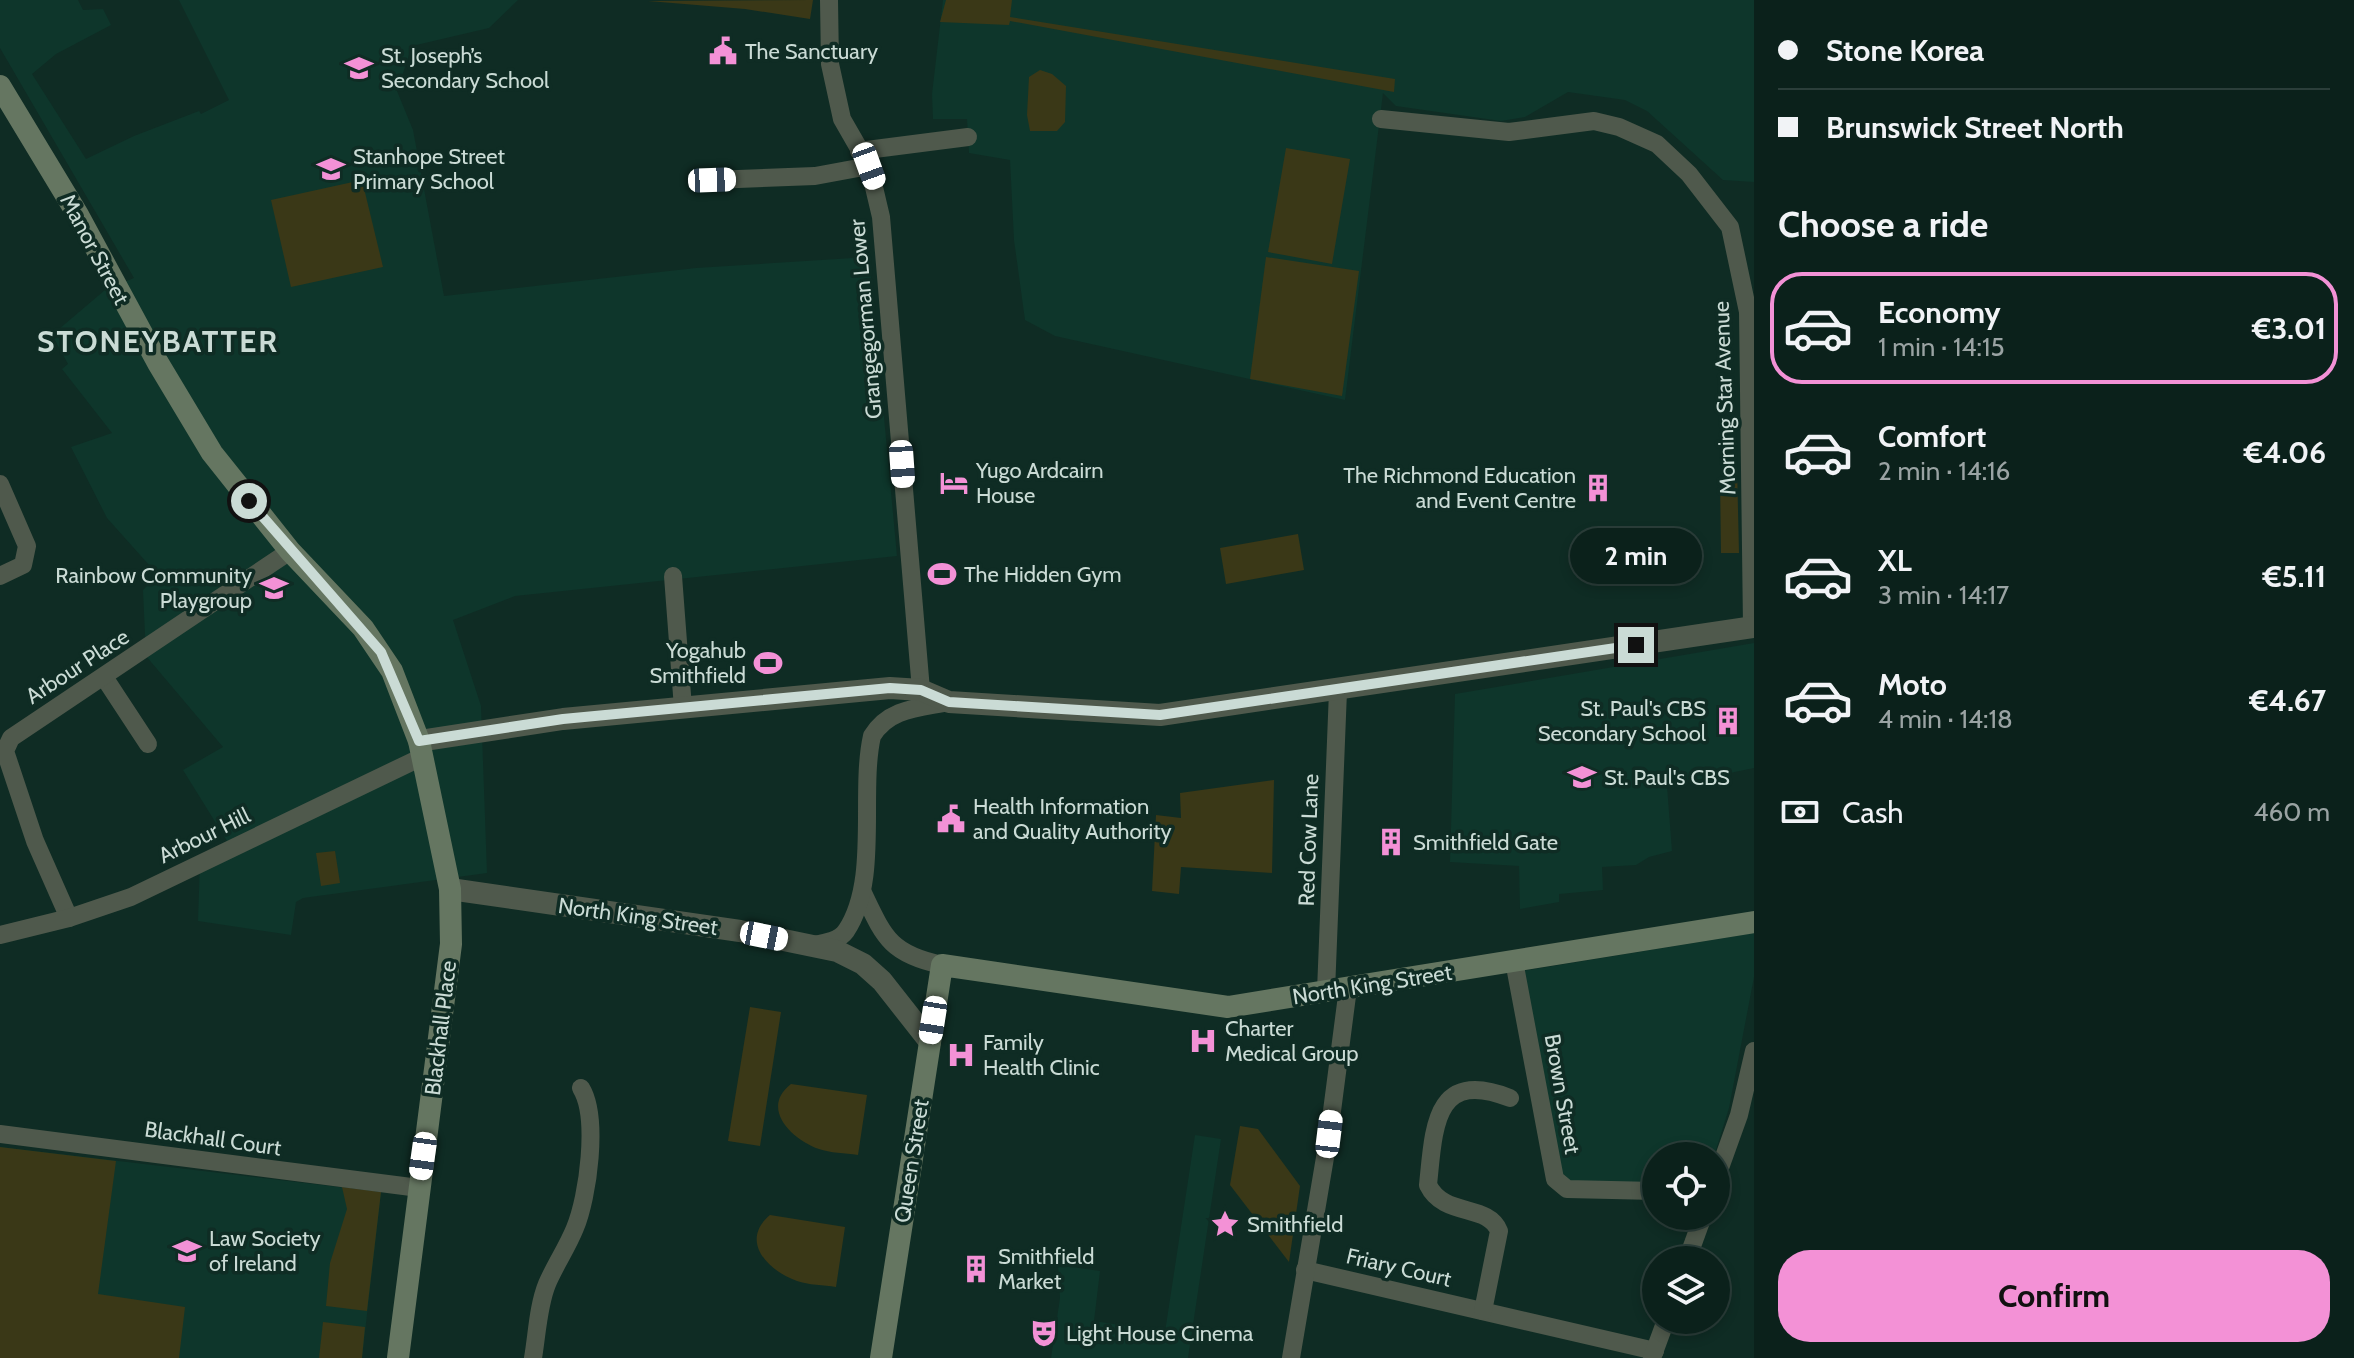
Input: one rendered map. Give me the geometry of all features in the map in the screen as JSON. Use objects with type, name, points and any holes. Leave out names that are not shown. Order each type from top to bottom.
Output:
[{"type":"main road","name":"Manor Street","points":[[0,86],[78,215],[151,351],[212,453],[290,551]]},
{"type":"main road","points":[[290,551],[381,652],[420,749],[450,889]]},
{"type":"main road","name":"Blackhall Place","points":[[398,1358],[451,944],[450,889]]},
{"type":"main road","name":"North King Street","points":[[942,965],[1204,1005],[1242,1006],[1754,922]]},
{"type":"main road","name":"Queen Street","points":[[881,1358],[942,965]]},
{"type":"street","name":"Grangegorman Lower","points":[[829,0],[827,30],[830,64],[842,119],[864,159],[881,217],[921,690]]},
{"type":"street","name":"Morning Star Avenue","points":[[1381,119],[1509,132],[1594,121],[1619,127],[1657,144],[1689,174],[1730,227],[1748,312],[1753,627]]},
{"type":"street","points":[[712,180],[815,176],[864,159],[968,137]]},
{"type":"street","points":[[0,484],[19,523],[27,555],[23,565],[0,576]]},
{"type":"street","name":"Arbour Place","points":[[69,918],[35,841],[6,746],[11,738],[290,551]]},
{"type":"street","points":[[673,576],[683,708]]},
{"type":"street","points":[[813,945],[832,941],[845,932],[863,893],[872,736],[879,723],[895,712],[949,702],[1160,715],[1753,627]]},
{"type":"street","points":[[104,677],[148,744]]},
{"type":"street","points":[[420,749],[535,723],[845,691],[921,690],[949,702]]},
{"type":"street","name":"Red Cow Lane","points":[[1305,1270],[1329,1134],[1337,990],[1338,691]]},
{"type":"street","name":"Arbour Hill","points":[[0,935],[69,918],[131,897],[178,876],[420,749]]},
{"type":"street","name":"North King Street","points":[[450,889],[813,945],[863,964],[882,981],[930,1042]]},
{"type":"street","points":[[863,893],[886,940],[913,956],[942,965]]},
{"type":"street","name":"Brown Street","points":[[1514,961],[1555,1179],[1567,1189],[1642,1191]]},
{"type":"street","points":[[1730,1151],[1747,1116],[1754,1051]]},
{"type":"street","points":[[533,1358],[546,1287],[576,1226],[582,1197],[592,1118],[581,1088]]},
{"type":"street","points":[[1483,1311],[1499,1231],[1496,1222],[1442,1203],[1428,1185],[1430,1165],[1440,1108],[1452,1096],[1475,1088],[1510,1098]]},
{"type":"street","name":"Blackhall Court","points":[[0,1134],[419,1188]]},
{"type":"street","points":[[1291,1358],[1305,1270]]},
{"type":"street","name":"Friary Court","points":[[1305,1270],[1483,1311],[1653,1355]]},
{"type":"street","points":[[1653,1355],[1661,1334]]},
{"type":"shaded area","points":[[0,0],[78,0],[83,10],[103,9],[111,25],[56,54],[32,74],[86,159],[134,136],[199,111],[201,114],[229,100],[179,0],[518,0],[489,28],[412,46],[397,91],[413,130],[444,296],[696,268],[869,257],[897,556],[515,596],[453,620],[481,706],[487,873],[303,898],[296,902],[291,935],[198,921],[200,861],[227,841],[183,770],[223,747],[146,656],[143,590],[158,575],[107,518],[71,447],[112,433],[62,369],[68,364],[52,335],[105,290],[134,278],[0,48]]},
{"type":"shaded area","points":[[813,0],[810,19],[745,9],[648,1]]},
{"type":"shaded area","points":[[943,0],[1754,0],[1754,182],[1723,180],[1647,111],[1625,100],[1568,92],[1525,117],[1501,121],[1396,106],[1383,93],[1345,400],[1055,336],[1025,320],[1014,240],[1010,160],[969,153],[967,119],[933,119],[932,94]]},
{"type":"shaded area","points":[[946,0],[1012,0],[1010,17],[1395,79],[1394,92],[1010,21],[1009,25],[940,22]]},
{"type":"shaded area","points":[[1040,70],[1052,74],[1066,86],[1065,122],[1057,131],[1030,131],[1027,115],[1029,77]]},
{"type":"shaded area","points":[[1286,148],[1350,159],[1332,264],[1268,252]]},
{"type":"shaded area","points":[[362,180],[383,267],[291,287],[271,200]]},
{"type":"shaded area","points":[[1266,257],[1359,271],[1342,396],[1250,379]]},
{"type":"shaded area","points":[[1737,467],[1739,553],[1721,553],[1720,478],[1726,478],[1726,468]]},
{"type":"shaded area","points":[[1298,534],[1304,570],[1226,584],[1220,548]]},
{"type":"shaded area","name":"St. Paul's CBS","points":[[1754,643],[1754,768],[1667,786],[1672,851],[1649,857],[1636,865],[1602,867],[1603,890],[1559,894],[1559,902],[1520,909],[1519,866],[1450,862],[1455,694]]},
{"type":"shaded area","points":[[1274,780],[1272,873],[1181,867],[1179,894],[1152,891],[1156,815],[1181,818],[1180,793]]},
{"type":"shaded area","points":[[335,851],[340,883],[321,886],[316,853]]},
{"type":"shaded area","points":[[1754,933],[1754,977],[1729,1108],[1718,1142],[1642,1142],[1642,1187],[1568,1184],[1557,1171],[1522,971]]},
{"type":"shaded area","points":[[750,1007],[781,1012],[760,1146],[728,1141]]},
{"type":"shaded area","points":[[791,1084],[867,1095],[858,1155],[819,1149],[790,1130],[783,1122],[778,1103]]},
{"type":"shaded area","points":[[1240,1126],[1258,1129],[1300,1186],[1289,1262],[1230,1185]]},
{"type":"shaded area","points":[[1195,1135],[1221,1139],[1188,1358],[1051,1358],[1060,1298],[1058,1265],[1100,1271],[1094,1321],[1165,1332]]},
{"type":"shaded area","name":"Law Society of Ireland","points":[[0,1147],[381,1192],[362,1358],[0,1358]]},
{"type":"shaded area","points":[[0,1147],[116,1161],[98,1294],[185,1307],[179,1358],[0,1358]]},
{"type":"shaded area","points":[[342,1187],[381,1192],[367,1311],[326,1306],[330,1263],[347,1209]]},
{"type":"shaded area","points":[[770,1215],[845,1227],[836,1287],[797,1281],[768,1263],[757,1245],[757,1235]]},
{"type":"shaded area","points":[[323,1322],[365,1327],[362,1358],[319,1358]]},
{"type":"place","name":"The Sanctuary","points":[[723,51]]},
{"type":"place","name":"St. Joseph’s Secondary School","points":[[359,68]]},
{"type":"place","name":"Stanhope Street Primary School","points":[[331,169]]},
{"type":"place","name":"Yugo Ardcairn House","points":[[954,483]]},
{"type":"place","name":"The Richmond Education and Event Centre","points":[[1598,488]]},
{"type":"place","name":"The Hidden Gym","points":[[942,574]]},
{"type":"place","name":"Rainbow Community Playgroup","points":[[274,588]]},
{"type":"place","name":"Yogahub Smithfield","points":[[768,663]]},
{"type":"place","name":"St. Paul's CBS Secondary School","points":[[1728,721]]},
{"type":"place","name":"St. Paul's CBS","points":[[1582,777]]},
{"type":"place","name":"Health Information and Quality Authority","points":[[951,819]]},
{"type":"place","name":"Smithfield Gate","points":[[1391,842]]},
{"type":"place","name":"Charter Medical Group","points":[[1203,1041]]},
{"type":"place","name":"Family Health Clinic","points":[[961,1055]]},
{"type":"place","name":"Smithfield","points":[[1225,1224]]},
{"type":"place","name":"Law Society of Ireland","points":[[187,1251]]},
{"type":"place","name":"Smithfield Market","points":[[976,1269]]},
{"type":"place","name":"Light House Cinema","points":[[1044,1333]]},
{"type":"district","name":"STONEYBATTER","points":[[158,342]]},
{"type":"route","points":[[249,501],[381,652],[392,671],[419,741],[563,719],[890,688],[921,690],[949,702],[1160,715],[1636,645]]}]
